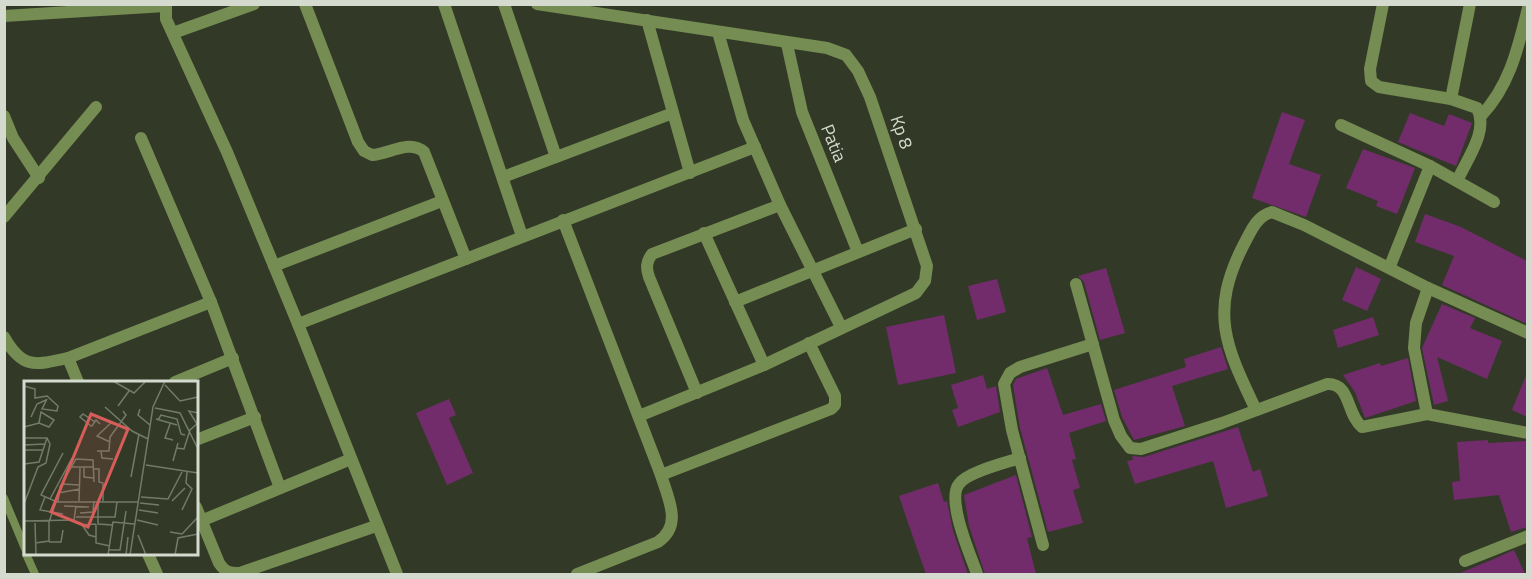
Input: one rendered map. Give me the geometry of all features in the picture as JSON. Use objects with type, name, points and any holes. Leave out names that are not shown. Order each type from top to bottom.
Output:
[{"type":"street","points":[[173,33],[254,4]]},
{"type":"street","points":[[305,4],[358,142],[364,151],[372,155],[409,146],[417,146],[424,152],[466,259]]},
{"type":"street","points":[[444,4],[522,236]]},
{"type":"street","points":[[504,4],[556,157]]},
{"type":"street","name":"Kp 8","points":[[537,4],[787,44],[827,48],[846,55],[858,71],[870,97],[927,266],[925,281],[916,293],[764,365],[639,416]]},
{"type":"street","points":[[1383,4],[1370,69],[1371,81],[1379,87],[1451,99],[1477,108],[1481,116],[1482,127],[1457,181]]},
{"type":"street","points":[[1451,99],[1470,4]]},
{"type":"street","points":[[4,16],[42,9],[165,5],[166,18],[227,152],[397,574]]},
{"type":"street","points":[[1481,116],[1507,80],[1516,56],[1527,8]]},
{"type":"street","points":[[647,20],[690,173]]},
{"type":"street","points":[[718,32],[743,120],[780,205],[841,327]]},
{"type":"street","name":"Patia","points":[[787,44],[802,112],[858,252]]},
{"type":"street","points":[[4,218],[96,107]]},
{"type":"street","points":[[503,177],[673,113]]},
{"type":"street","points":[[4,116],[13,138],[39,178]]},
{"type":"street","points":[[1341,125],[1430,166],[1494,202]]},
{"type":"street","points":[[141,138],[212,302],[280,488]]},
{"type":"street","points":[[298,324],[755,147]]},
{"type":"street","points":[[1390,266],[1430,166]]},
{"type":"street","points":[[274,266],[442,201]]},
{"type":"street","points":[[697,393],[646,268],[652,254],[780,205]]},
{"type":"street","points":[[1256,410],[1238,372],[1223,317],[1223,301],[1233,265],[1256,221],[1272,212],[1527,333]]},
{"type":"street","points":[[563,220],[661,475],[673,516],[673,526],[668,535],[577,574]]},
{"type":"street","points":[[735,302],[916,229]]},
{"type":"street","points":[[704,233],[764,365]]},
{"type":"street","points":[[1076,284],[1114,420],[1121,436],[1130,448],[1141,449],[1327,384],[1336,383],[1341,387],[1355,422],[1362,427],[1427,414],[1527,433]]},
{"type":"street","points":[[1427,414],[1414,348],[1416,323],[1428,288]]},
{"type":"street","points":[[4,337],[17,357],[31,364],[68,358],[212,302]]},
{"type":"street","points":[[661,475],[831,410],[835,405],[835,396],[809,343]]},
{"type":"street","points":[[1043,545],[1020,458],[1004,384],[1010,373],[1020,367],[1093,344]]},
{"type":"street","points":[[68,358],[78,381]]},
{"type":"street","points":[[177,381],[233,358]]},
{"type":"street","points":[[198,439],[255,417]]},
{"type":"street","points":[[977,574],[956,508],[955,494],[958,484],[967,477],[1020,458]]},
{"type":"street","points":[[351,459],[199,521],[219,563],[224,570],[230,573],[240,573],[376,526]]},
{"type":"street","points":[[1465,561],[1527,536]]},
{"type":"street","points":[[148,555],[157,574]]},
{"type":"lane","points":[[4,498],[24,547]]},
{"type":"lane","points":[[27,555],[35,574]]},
{"type":"building","points":[[1282,112],[1305,120],[1289,164],[1321,175],[1306,217],[1252,198]]},
{"type":"building","points":[[1410,113],[1444,126],[1449,114],[1472,123],[1456,166],[1398,142]]},
{"type":"building","points":[[1363,149],[1415,168],[1397,214],[1376,206],[1378,201],[1346,188]]},
{"type":"building","points":[[1425,214],[1461,227],[1527,261],[1527,324],[1442,285],[1454,256],[1415,242]]},
{"type":"building","points":[[1356,267],[1381,279],[1367,311],[1342,300]]},
{"type":"building","points":[[1106,268],[1125,333],[1100,340],[1084,282],[1078,276]]},
{"type":"building","points":[[997,279],[1006,312],[977,320],[968,286]]},
{"type":"building","points":[[1442,304],[1475,318],[1470,328],[1502,341],[1487,379],[1437,357],[1448,401],[1434,405],[1422,348]]},
{"type":"building","points":[[944,315],[956,373],[898,385],[886,327]]},
{"type":"building","points":[[1373,317],[1379,335],[1338,348],[1333,330]]},
{"type":"building","points":[[1221,347],[1228,369],[1172,386],[1185,426],[1134,440],[1122,417],[1114,390],[1186,367],[1184,359]]},
{"type":"building","points":[[1408,358],[1416,401],[1365,418],[1355,392],[1343,375],[1380,363],[1381,366]]},
{"type":"building","points":[[1047,368],[1063,415],[1101,404],[1106,421],[1069,433],[1076,459],[1072,460],[1080,488],[1073,490],[1083,523],[1048,532],[1020,428],[1013,385],[1016,379]]},
{"type":"building","points":[[1527,373],[1527,417],[1512,410]]},
{"type":"building","points":[[983,375],[987,389],[996,386],[1000,412],[958,427],[952,410],[958,408],[951,385]]},
{"type":"building","points":[[449,399],[456,415],[449,418],[473,473],[447,485],[416,413]]},
{"type":"building","points":[[1238,427],[1253,472],[1260,469],[1268,496],[1226,508],[1213,461],[1135,484],[1127,461],[1133,460],[1132,456],[1144,457]]},
{"type":"building","points":[[1488,440],[1488,443],[1527,441],[1527,527],[1511,532],[1499,495],[1454,500],[1452,482],[1460,481],[1457,442]]},
{"type":"building","points":[[1016,475],[1032,537],[1027,538],[1036,574],[985,574],[969,526],[964,495]]},
{"type":"building","points":[[938,483],[944,502],[947,501],[953,531],[968,574],[926,574],[899,496]]},
{"type":"building","points":[[1514,550],[1525,574],[1458,574],[1496,558]]}]
